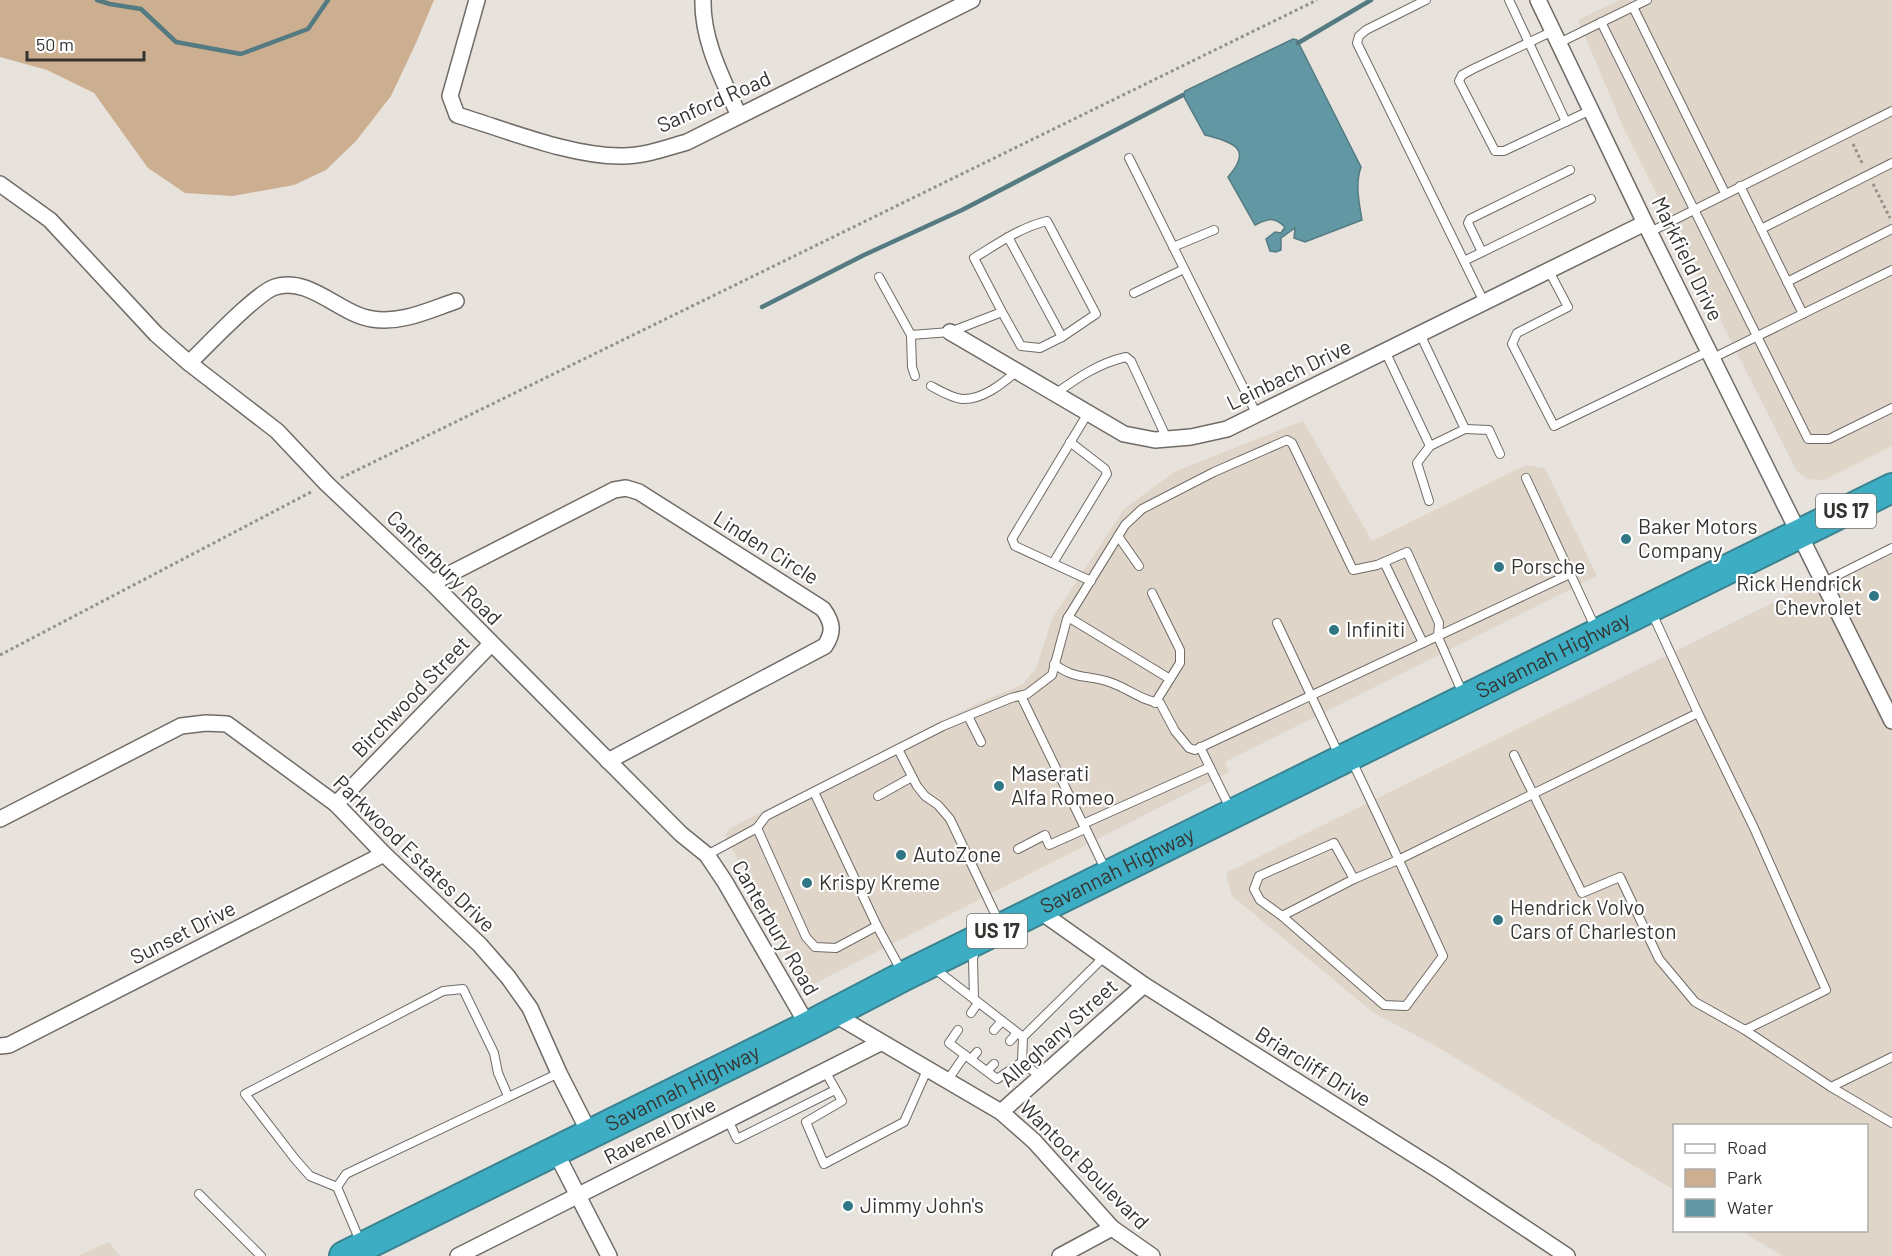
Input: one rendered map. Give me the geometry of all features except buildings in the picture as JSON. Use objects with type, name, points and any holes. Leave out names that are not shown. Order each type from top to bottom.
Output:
[{"type":"highway","name":"Savannah Highway","points":[[353,1252],[904,976],[1892,488]]},
{"type":"street","name":"Sanford Road","points":[[477,0],[450,96],[457,115],[582,153],[624,157],[653,152],[687,142],[972,0]]},
{"type":"street","points":[[703,0],[709,44],[739,116]]},
{"type":"street","name":"Markfield Drive","points":[[1538,0],[1647,228],[1892,721]]},
{"type":"street","name":"Canterbury Road","points":[[0,184],[50,220],[156,333],[189,363],[277,431],[327,484],[432,583],[681,834],[707,855],[820,1020]]},
{"type":"street","name":"Leinbach Drive","points":[[950,332],[1124,434],[1155,440],[1191,437],[1227,429],[1549,271],[1647,228]]},
{"type":"street","points":[[189,363],[259,296],[275,286],[313,290],[349,312],[371,319],[394,321],[456,301]]},
{"type":"street","name":"Linden Circle","points":[[432,583],[614,490],[626,488],[639,492],[823,609],[830,618],[831,636],[825,646],[608,761]]},
{"type":"street","name":"Birchwood Street","points":[[336,804],[491,645]]},
{"type":"street","name":"Parkwood Estates Drive","points":[[0,819],[181,726],[206,723],[227,724],[336,804],[384,854],[480,945],[508,976],[530,1008],[590,1134]]},
{"type":"street","name":"Sunset Drive","points":[[0,1046],[9,1046],[384,854]]},
{"type":"street","name":"Briarcliff Drive","points":[[1038,910],[1144,985],[1441,1172],[1567,1256]]},
{"type":"street","name":"Alleghany Street","points":[[1001,1112],[1144,985]]},
{"type":"street","name":"Wantoot Boulevard","points":[[820,1020],[880,1043],[1001,1112],[1034,1142],[1113,1228],[1152,1256]]},
{"type":"street","name":"Ravenel Drive","points":[[458,1256],[880,1043]]},
{"type":"street","points":[[555,1151],[609,1256]]},
{"type":"street","points":[[1060,1256],[1113,1228]]},
{"type":"lane","points":[[1426,0],[1366,30],[1359,36],[1357,43],[1484,303]]},
{"type":"lane","points":[[1509,0],[1566,122]]},
{"type":"lane","points":[[1591,110],[1504,151],[1495,151],[1459,81],[1462,75],[1529,43],[1556,37],[1601,22],[1647,0]]},
{"type":"lane","points":[[1633,7],[1725,193]]},
{"type":"lane","points":[[1601,22],[1808,439],[1829,439],[1892,408]]},
{"type":"lane","points":[[1647,228],[1694,209],[1892,111]]},
{"type":"lane","points":[[1129,158],[1257,415]]},
{"type":"lane","points":[[1761,229],[1892,163]]},
{"type":"lane","points":[[1482,252],[1468,223],[1470,219],[1570,171]]},
{"type":"lane","points":[[1740,186],[1803,314]]},
{"type":"lane","points":[[1464,261],[1591,199]]},
{"type":"lane","points":[[1047,221],[1096,314],[1062,337],[1040,348],[1021,346],[1002,312],[974,258],[1008,237],[1047,221]]},
{"type":"lane","points":[[1787,282],[1892,229]]},
{"type":"lane","points":[[1173,247],[1214,230]]},
{"type":"lane","points":[[1008,237],[1062,337]]},
{"type":"lane","points":[[1134,293],[1184,269]]},
{"type":"lane","points":[[1549,271],[1568,308],[1517,333],[1512,344],[1554,426],[1711,355],[1757,337],[1892,270]]},
{"type":"lane","points":[[879,277],[911,335],[912,367],[915,376]]},
{"type":"lane","points":[[911,335],[950,332],[1002,312]]},
{"type":"lane","points":[[1420,334],[1465,429]]},
{"type":"lane","points":[[1385,351],[1430,446]]},
{"type":"lane","points":[[1055,394],[1083,374],[1126,357],[1131,361],[1167,439]]},
{"type":"lane","points":[[931,386],[963,399],[984,394],[1003,383],[1017,371]]},
{"type":"lane","points":[[1088,413],[1012,539],[1015,546],[1091,580]]},
{"type":"lane","points":[[1429,501],[1417,463],[1430,446],[1465,429],[1490,430],[1500,454]]},
{"type":"lane","points":[[707,855],[757,828],[766,816],[898,749],[968,716],[1011,698],[1027,694],[1052,675],[1068,617],[1125,525],[1142,509],[1214,472],[1287,440],[1292,443],[1353,570],[1384,562],[1407,552],[1439,623],[1438,636],[1466,699]]},
{"type":"lane","points":[[1053,563],[1107,474],[1106,470],[1070,442]]},
{"type":"lane","points":[[1526,478],[1598,634]]},
{"type":"lane","points":[[1118,536],[1139,566]]},
{"type":"lane","points":[[1824,582],[1892,548]]},
{"type":"lane","points":[[1384,562],[1424,644]]},
{"type":"lane","points":[[1054,664],[1073,675],[1082,678],[1095,677],[1114,683],[1150,702],[1160,703],[1176,731],[1189,748],[1195,750],[1570,574]]},
{"type":"lane","points":[[1152,593],[1180,650],[1180,663],[1155,703]]},
{"type":"lane","points":[[1650,609],[1754,828],[1826,990],[1745,1030]]},
{"type":"lane","points":[[1068,617],[1170,679]]},
{"type":"lane","points":[[1277,623],[1398,860],[1443,956],[1406,1006],[1384,1005],[1282,916],[1260,900],[1254,889],[1259,876],[1334,843],[1354,879]]},
{"type":"lane","points":[[1020,696],[1108,875]]},
{"type":"lane","points":[[1282,916],[1698,713]]},
{"type":"lane","points":[[968,716],[981,742]]},
{"type":"lane","points":[[1200,747],[1233,814]]},
{"type":"lane","points":[[898,749],[912,777],[925,796],[938,805],[950,819],[1002,929]]},
{"type":"lane","points":[[1514,755],[1582,893],[1620,877],[1659,958],[1695,1002],[1745,1030],[1831,1087],[1892,1123]]},
{"type":"lane","points":[[1018,849],[1045,836],[1049,845],[1084,826],[1210,767]]},
{"type":"lane","points":[[878,796],[912,777]]},
{"type":"lane","points":[[814,792],[877,927],[904,976]]},
{"type":"lane","points":[[757,828],[806,937],[815,947],[836,948],[877,927]]},
{"type":"lane","points":[[971,1013],[976,1001],[973,959],[977,941]]},
{"type":"lane","points":[[1010,1041],[1020,1035],[1104,957]]},
{"type":"lane","points":[[929,964],[1020,1035],[1022,1062],[1041,1077]]},
{"type":"lane","points":[[337,1187],[310,1176],[245,1094],[443,991],[463,989],[494,1053],[498,1073],[508,1096]]},
{"type":"lane","points":[[994,1030],[1002,1021]]},
{"type":"lane","points":[[958,1030],[949,1043],[997,1079],[1022,1062]]},
{"type":"lane","points":[[947,1081],[968,1057],[977,1052]]},
{"type":"lane","points":[[1831,1087],[1892,1057]]},
{"type":"lane","points":[[987,1071],[994,1064]]},
{"type":"lane","points":[[825,1071],[842,1101],[806,1122],[824,1164],[904,1122],[927,1070]]},
{"type":"lane","points":[[353,1252],[337,1187],[346,1174],[559,1073]]},
{"type":"lane","points":[[728,1120],[737,1139],[836,1090]]},
{"type":"lane","points":[[199,1194],[261,1256]]},
{"type":"path","points":[[0,655],[327,484],[1317,0]]},
{"type":"shaded area","points":[[1619,0],[1892,0],[1892,446],[1824,480],[1806,479],[1796,470],[1625,131],[1578,20]]},
{"type":"shaded area","points":[[1303,421],[1372,541],[1526,465],[1545,468],[1597,576],[1225,762],[1229,772],[812,985],[803,986],[725,835],[730,828],[976,704],[1023,684],[1036,668],[1052,619],[1124,509],[1174,472]]},
{"type":"shaded area","points":[[1892,544],[1892,1256],[1783,1256],[1743,1232],[1868,1232],[1868,1124],[1673,1124],[1673,1189],[1434,1045],[1374,1013],[1232,896],[1226,873]]},
{"type":"shaded area","points":[[109,1242],[120,1256],[77,1256]]},
{"type":"green space","points":[[0,0],[434,0],[391,96],[356,141],[326,170],[294,185],[233,196],[185,193],[148,168],[94,93],[47,70],[0,57]]},
{"type":"water","points":[[1293,39],[1297,40],[1361,167],[1358,186],[1362,220],[1305,242],[1294,238],[1295,228],[1281,238],[1281,250],[1276,252],[1270,251],[1266,239],[1275,232],[1281,233],[1285,227],[1277,221],[1270,220],[1255,225],[1228,177],[1236,167],[1239,153],[1236,148],[1224,140],[1205,135],[1183,95],[1185,91]]},
{"type":"waterway","points":[[97,0],[141,9],[176,42],[241,54],[308,29],[328,0]]},
{"type":"waterway","points":[[1298,43],[1371,0]]},
{"type":"waterway","points":[[762,307],[864,255],[962,210],[1183,95]]},
{"type":"place","name":"Baker Motors Company","points":[[1626,539]]},
{"type":"place","name":"Porsche","points":[[1499,567]]},
{"type":"place","name":"Rick Hendrick Chevrolet","points":[[1874,596]]},
{"type":"place","name":"Infiniti","points":[[1334,630]]},
{"type":"place","name":"Maserati Alfa Romeo","points":[[999,786]]},
{"type":"place","name":"AutoZone","points":[[901,855]]},
{"type":"place","name":"Krispy Kreme","points":[[807,883]]},
{"type":"place","name":"Hendrick Volvo Cars of Charleston","points":[[1498,920]]},
{"type":"place","name":"Jimmy John's","points":[[848,1206]]}]
